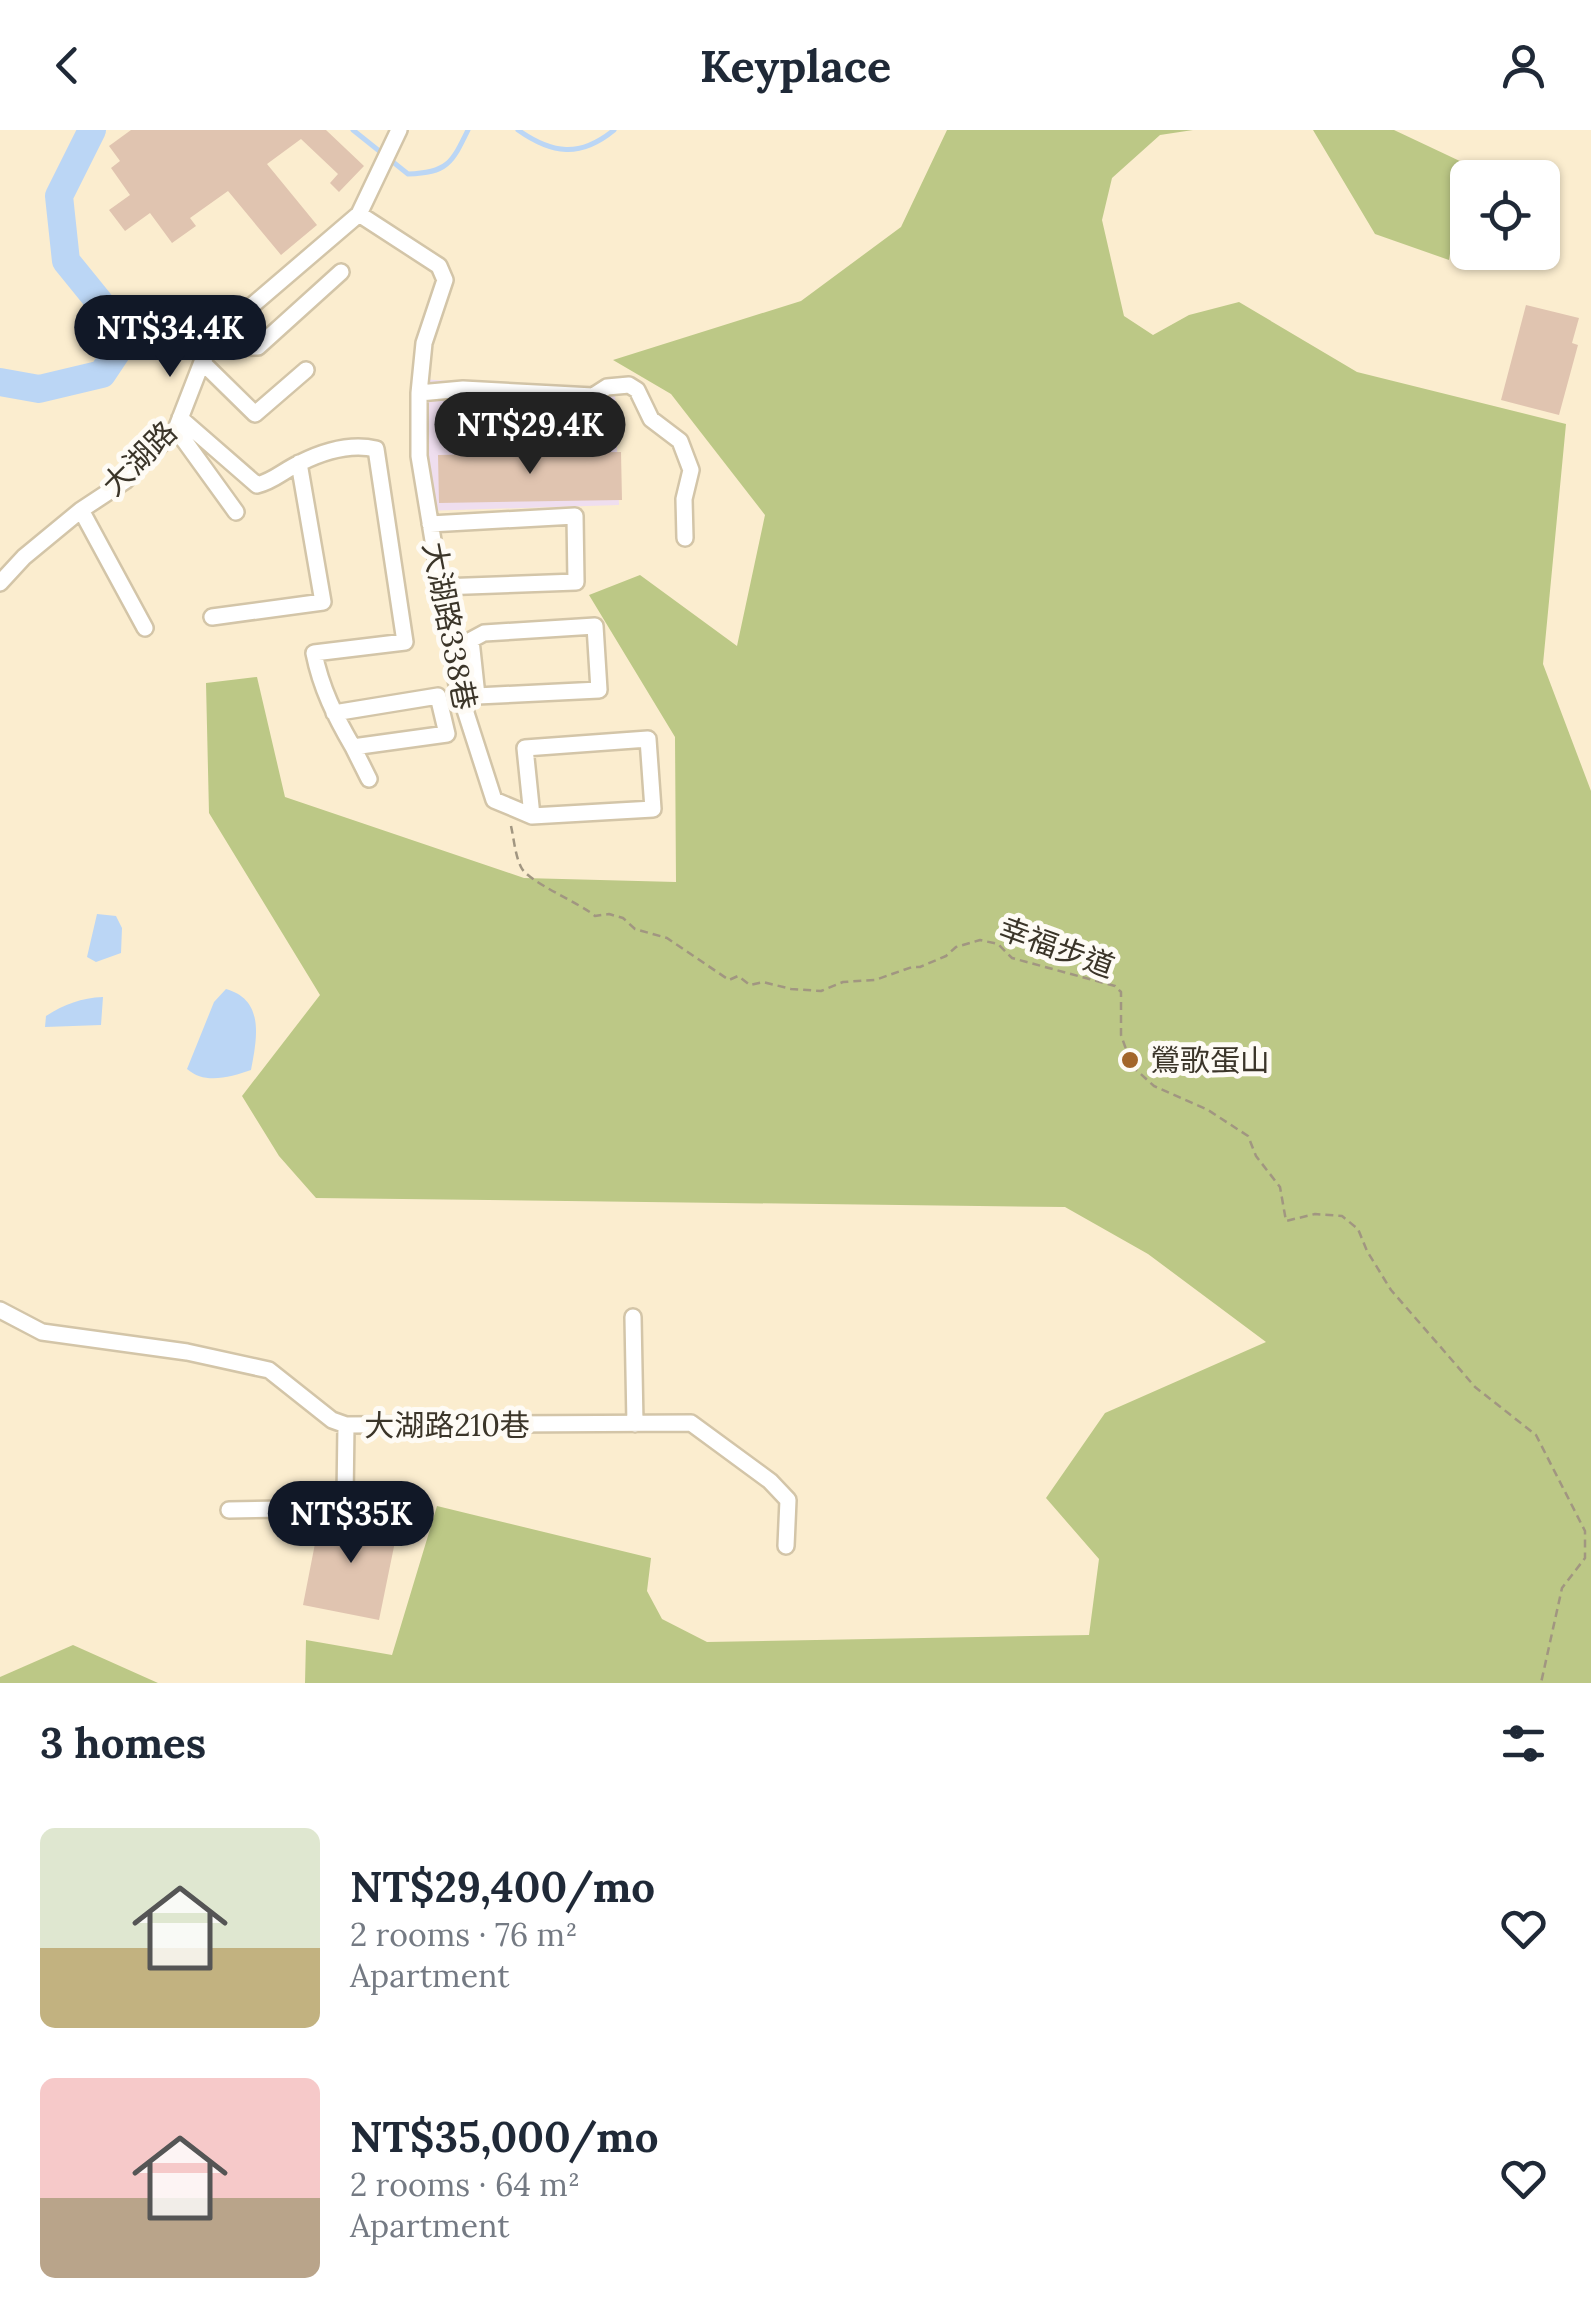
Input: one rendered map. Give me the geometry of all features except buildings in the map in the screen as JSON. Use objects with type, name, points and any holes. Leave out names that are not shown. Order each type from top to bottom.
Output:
[{"type":"street","name":"大湖路","points":[[0,583],[24,557],[124,480],[178,424],[206,355],[220,333],[359,214],[397,135]]},
{"type":"street","name":"大湖路338巷","points":[[359,214],[439,266],[445,280],[424,343],[419,393],[420,456],[440,587],[494,800],[506,807]]},
{"type":"street","points":[[206,355],[258,347],[341,272]]},
{"type":"street","points":[[206,355],[255,414],[306,370]]},
{"type":"street","points":[[419,393],[464,389],[593,396],[607,387],[629,385],[637,390],[652,420],[680,441],[686,454],[691,470],[684,499],[685,538]]},
{"type":"street","points":[[178,424],[258,484],[270,482],[299,463],[355,444],[376,450],[405,642],[314,654],[321,687],[369,779]]},
{"type":"street","points":[[178,424],[236,512]]},
{"type":"street","points":[[212,617],[323,602],[299,463]]},
{"type":"street","points":[[81,510],[145,628]]},
{"type":"street","points":[[430,524],[575,516],[576,582],[440,587]]},
{"type":"street","points":[[595,626],[598,690],[470,700],[472,640],[484,633],[595,626]]},
{"type":"street","points":[[334,713],[438,696],[447,734],[352,747]]},
{"type":"street","points":[[506,807],[532,816],[653,808],[648,739],[526,748],[532,816]]},
{"type":"street","name":"大湖路210巷","points":[[0,1310],[42,1332],[187,1352],[269,1370],[332,1420],[346,1425],[691,1423],[770,1481],[788,1500],[786,1546]]},
{"type":"street","points":[[633,1317],[635,1424]]},
{"type":"street","points":[[229,1510],[284,1509],[291,1499],[345,1498],[346,1425]]},
{"type":"path","name":"幸福步道","points":[[506,807],[521,869],[529,876],[552,887],[564,899],[580,903],[595,916],[623,918],[635,929],[666,938],[729,980],[738,976],[750,985],[762,982],[821,991],[843,982],[874,980],[912,966],[920,967],[946,956],[956,947],[980,940],[998,944],[1012,958],[1115,986],[1120,992],[1121,1035],[1132,1066],[1154,1086],[1208,1110],[1248,1136],[1256,1156],[1280,1187],[1286,1221],[1315,1214],[1342,1216],[1358,1229],[1391,1290],[1451,1360],[1475,1387],[1536,1435],[1584,1531],[1588,1558],[1562,1588],[1541,1683]]},
{"type":"shaded area","points":[[422,379],[615,393],[619,505],[424,511],[410,429]]},
{"type":"green space","points":[[947,130],[1193,130],[1160,135],[1112,178],[1102,220],[1124,316],[1153,335],[1189,315],[1239,302],[1357,372],[1566,424],[1543,664],[1591,791],[1591,1683],[305,1683],[306,1640],[392,1655],[437,1506],[651,1558],[647,1591],[662,1619],[707,1642],[1089,1635],[1099,1559],[1046,1498],[1105,1413],[1266,1342],[1148,1254],[1065,1207],[316,1198],[279,1156],[242,1096],[320,995],[209,813],[206,683],[257,677],[285,797],[524,878],[676,882],[675,737],[589,595],[640,575],[737,646],[765,515],[671,394],[613,360],[801,301],[901,227]]},
{"type":"green space","points":[[1313,130],[1394,130],[1458,160],[1450,160],[1449,260],[1375,234]]},
{"type":"green space","points":[[73,1645],[158,1683],[0,1683],[0,1677]]},
{"type":"water","points":[[97,914],[116,916],[122,928],[121,953],[96,962],[87,957]]},
{"type":"water","points":[[226,989],[239,994],[253,1011],[256,1033],[251,1070],[226,1077],[202,1077],[187,1069],[214,1002]]},
{"type":"water","points":[[103,997],[101,1025],[45,1027],[46,1016],[60,1008]]},
{"type":"waterway","points":[[0,382],[39,389],[102,374],[118,350],[105,309],[66,261],[59,196],[92,130]]},
{"type":"waterway","points":[[353,130],[408,174],[432,171],[447,164],[468,130]]},
{"type":"waterway","points":[[518,130],[543,144],[566,149],[589,145],[614,130]]},
{"type":"place","name":"鶯歌蛋山","points":[[1130,1060]]}]
